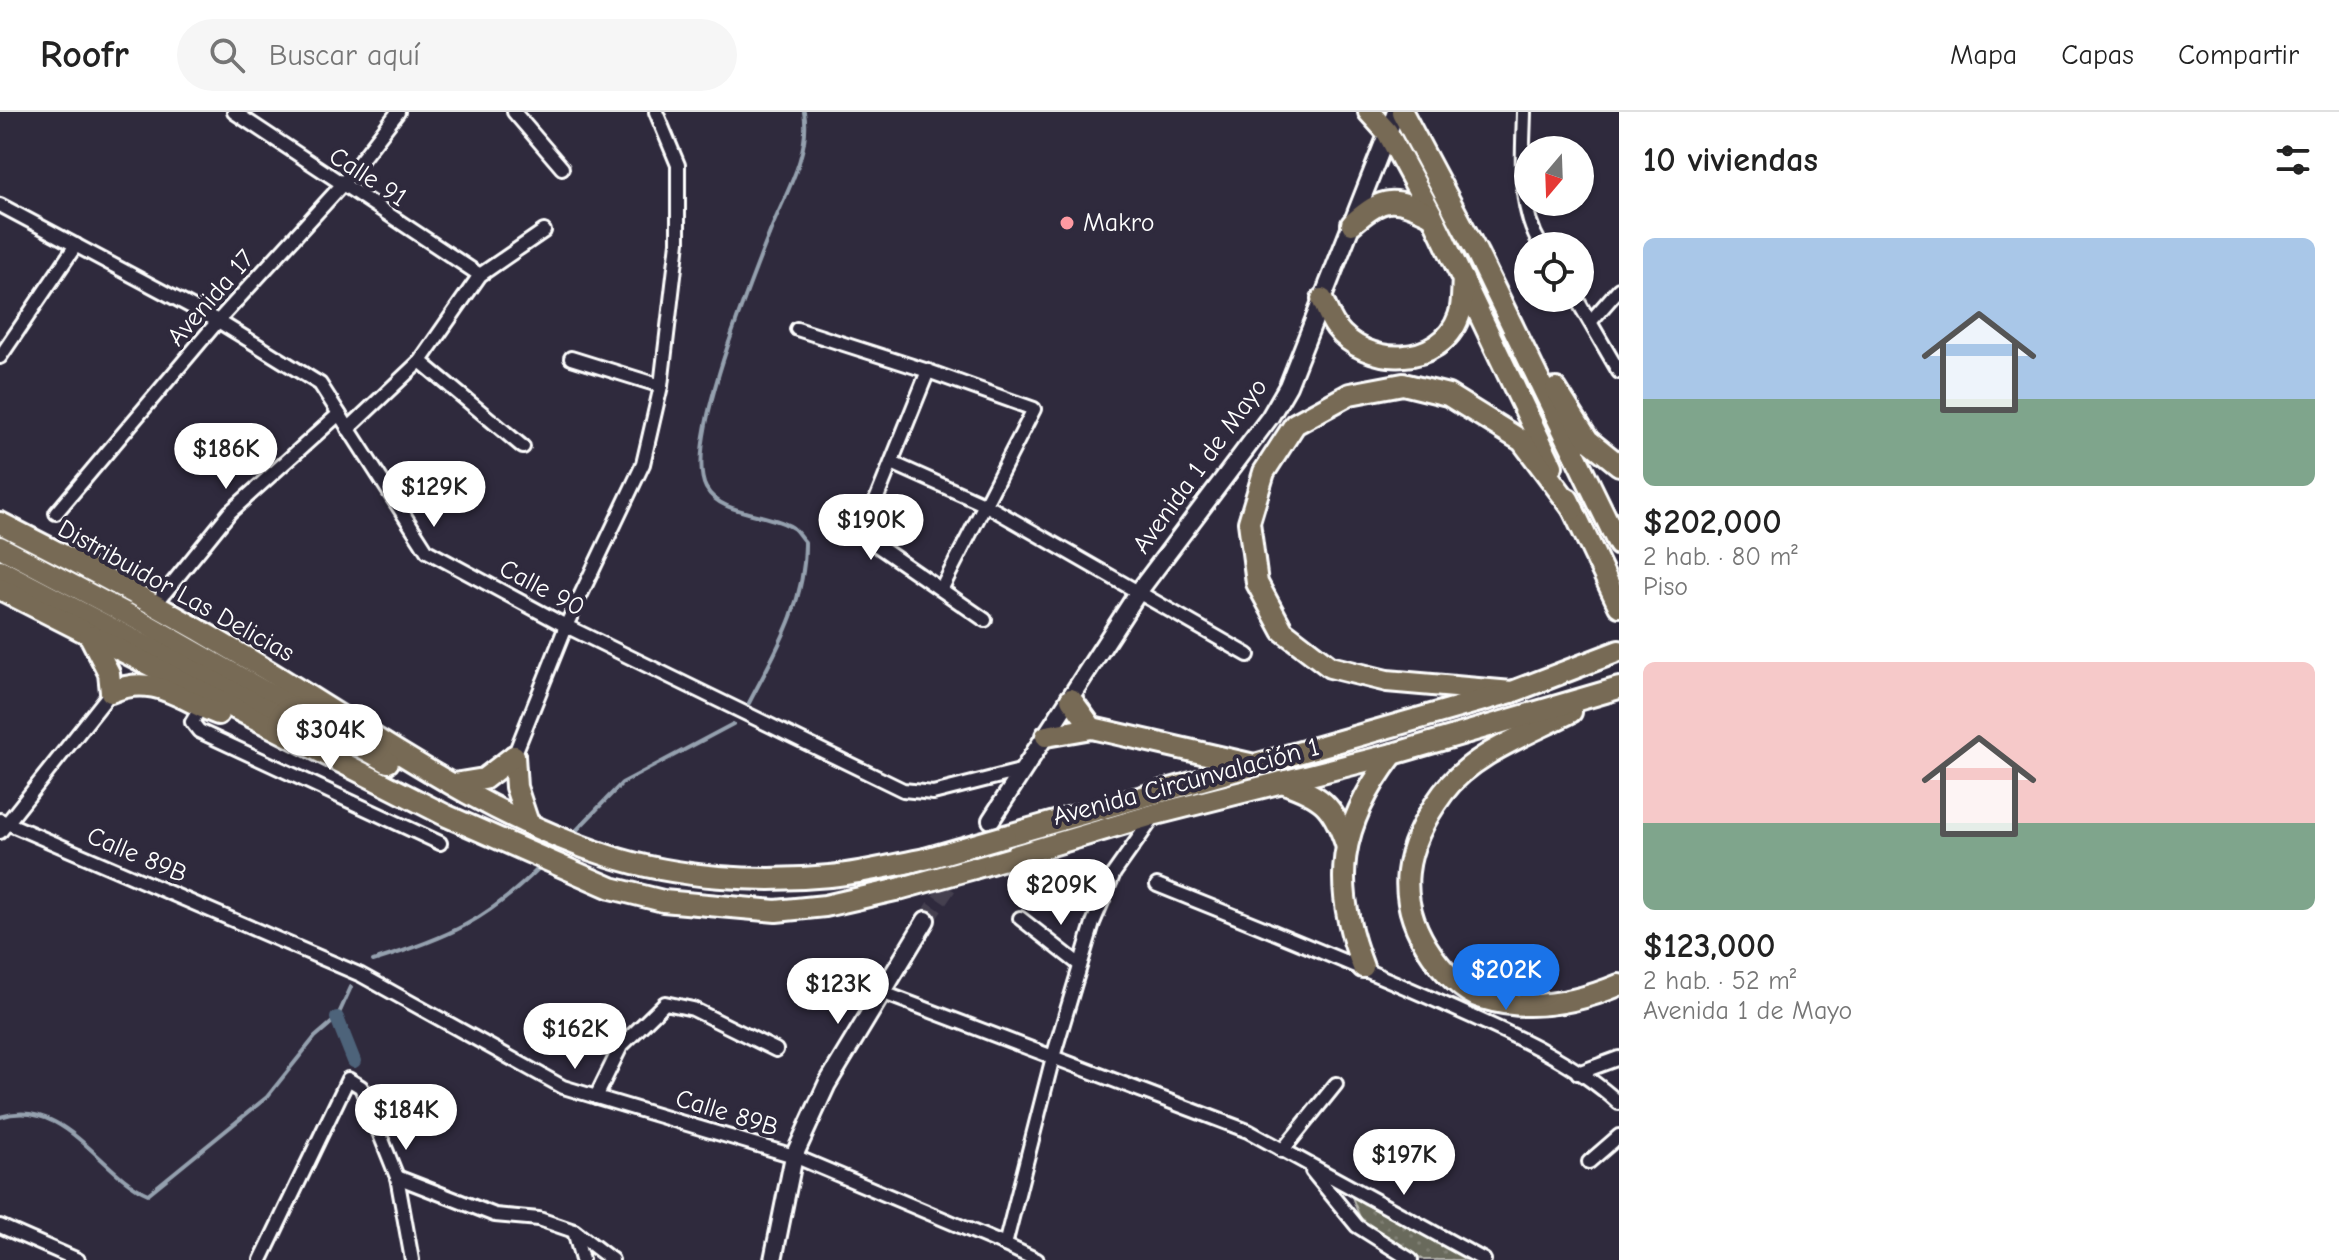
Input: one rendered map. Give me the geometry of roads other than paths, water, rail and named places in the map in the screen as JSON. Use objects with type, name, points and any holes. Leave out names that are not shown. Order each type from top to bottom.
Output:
[{"type":"main road","points":[[1369,112],[1387,132],[1432,215],[1619,606]]},
{"type":"main road","points":[[1399,112],[1508,316],[1619,545]]},
{"type":"main road","points":[[1352,224],[1375,203],[1401,200],[1432,215]]},
{"type":"main road","points":[[1322,299],[1336,328],[1361,347],[1388,356],[1419,356],[1444,341],[1459,316],[1463,279]]},
{"type":"main road","points":[[1508,316],[1588,440],[1619,465]]},
{"type":"main road","points":[[1512,692],[1387,681],[1330,667],[1283,631],[1257,583],[1249,522],[1264,472],[1295,424],[1350,394],[1403,384],[1448,395],[1522,441],[1573,509]]},
{"type":"main road","name":"Distribuidor Las Delicias","points":[[0,523],[150,615],[490,803]]},
{"type":"main road","points":[[0,547],[150,615],[408,774],[490,803]]},
{"type":"main road","points":[[0,570],[266,709],[359,772]]},
{"type":"main road","points":[[0,589],[359,772]]},
{"type":"main road","points":[[89,635],[109,673],[111,692],[128,684],[153,684],[359,772]]},
{"type":"main road","name":"Avenida Circunvalación 1","points":[[490,803],[567,840],[651,866],[731,877],[833,876],[925,859],[1512,692],[1614,654]]},
{"type":"main road","points":[[1617,689],[1483,757],[1445,790],[1414,839],[1405,888],[1416,933],[1442,970],[1478,997],[1516,1006],[1564,1002],[1619,985]]},
{"type":"main road","name":"Avenida Circunvalación 1","points":[[359,772],[611,888],[663,901],[721,909],[776,911],[825,906],[895,890],[1156,814],[1393,754],[1617,689]]},
{"type":"main road","points":[[1071,699],[1092,728]]},
{"type":"main road","points":[[1046,736],[1092,728],[1254,765]]},
{"type":"main road","points":[[1363,967],[1343,900],[1346,844],[1370,784],[1393,754]]},
{"type":"main road","points":[[454,784],[484,779],[514,756]]},
{"type":"main road","points":[[514,756],[516,787],[528,823]]},
{"type":"main road","points":[[1282,782],[1312,793],[1332,808],[1346,844]]},
{"type":"street","name":"Avenida 17","points":[[56,513],[218,321],[341,186],[398,112]]},
{"type":"street","points":[[514,112],[562,168]]},
{"type":"street","points":[[514,756],[566,626],[643,464],[661,386],[678,242],[678,165],[656,112]]},
{"type":"street","name":"Avenida 1 de Mayo","points":[[991,820],[1139,591],[1270,417],[1288,386],[1387,132],[1399,112]]},
{"type":"street","points":[[1524,112],[1522,170],[1529,226],[1533,232]]},
{"type":"street","name":"Calle 91","points":[[240,114],[341,186],[480,275]]},
{"type":"street","name":"Calle 90","points":[[0,205],[218,321],[320,384],[427,551],[566,626],[903,790],[933,793],[1024,770]]},
{"type":"street","points":[[348,429],[420,361],[480,275],[544,231]]},
{"type":"street","points":[[0,357],[76,245]]},
{"type":"street","points":[[1591,321],[1619,289]]},
{"type":"street","points":[[1585,312],[1619,372]]},
{"type":"street","points":[[797,329],[1034,409],[942,588]]},
{"type":"street","points":[[571,358],[661,386]]},
{"type":"street","points":[[420,361],[523,447]]},
{"type":"street","points":[[928,371],[862,535],[985,620]]},
{"type":"street","points":[[150,615],[230,512],[339,414]]},
{"type":"street","points":[[892,463],[986,505],[1248,655]]},
{"type":"street","points":[[2,825],[111,692]]},
{"type":"street","points":[[201,707],[192,722],[199,731],[440,843]]},
{"type":"street","points":[[1005,1245],[1053,1057],[1093,923],[1114,873],[1156,814]]},
{"type":"street","name":"Calle 89B","points":[[2,825],[361,975],[563,1087],[794,1156],[1037,1260]]},
{"type":"street","points":[[1157,885],[1363,967],[1522,1040],[1578,1073],[1619,1103]]},
{"type":"street","points":[[1020,918],[1080,965]]},
{"type":"street","points":[[773,1260],[794,1156],[827,1084],[926,920]]},
{"type":"street","points":[[881,992],[1248,1131],[1484,1260]]},
{"type":"street","points":[[596,1097],[621,1046],[665,1003],[705,1014],[776,1050]]},
{"type":"street","points":[[1578,1073],[1619,1058]]},
{"type":"street","points":[[261,1260],[348,1079],[361,1087],[397,1177],[412,1260]]},
{"type":"street","points":[[1282,1151],[1336,1084]]},
{"type":"street","points":[[1589,1162],[1619,1136]]},
{"type":"street","points":[[1308,1166],[1357,1226],[1411,1260]]},
{"type":"street","points":[[397,1177],[495,1215],[539,1219],[574,1231],[612,1260]]},
{"type":"street","points":[[0,1226],[78,1260]]},
{"type":"street","points":[[574,1231],[582,1260]]},
{"type":"waterway","points":[[749,703],[795,606],[804,564],[805,542],[794,529],[783,523],[734,509],[713,497],[706,488],[701,466],[704,436],[723,360],[801,156],[804,112]]},
{"type":"waterway","points":[[571,836],[622,783],[733,724]]},
{"type":"waterway","points":[[373,961],[465,925],[503,900],[542,865]]},
{"type":"waterway","points":[[0,1117],[23,1113],[44,1117],[63,1127],[114,1171],[148,1194],[267,1097],[315,1037],[337,1018],[351,987]]},
{"type":"waterway","points":[[337,1018],[354,1061]]},
{"type":"tunnel","points":[[926,920],[961,868]]},
{"type":"place","name":"Makro","points":[[1067,223]]}]
